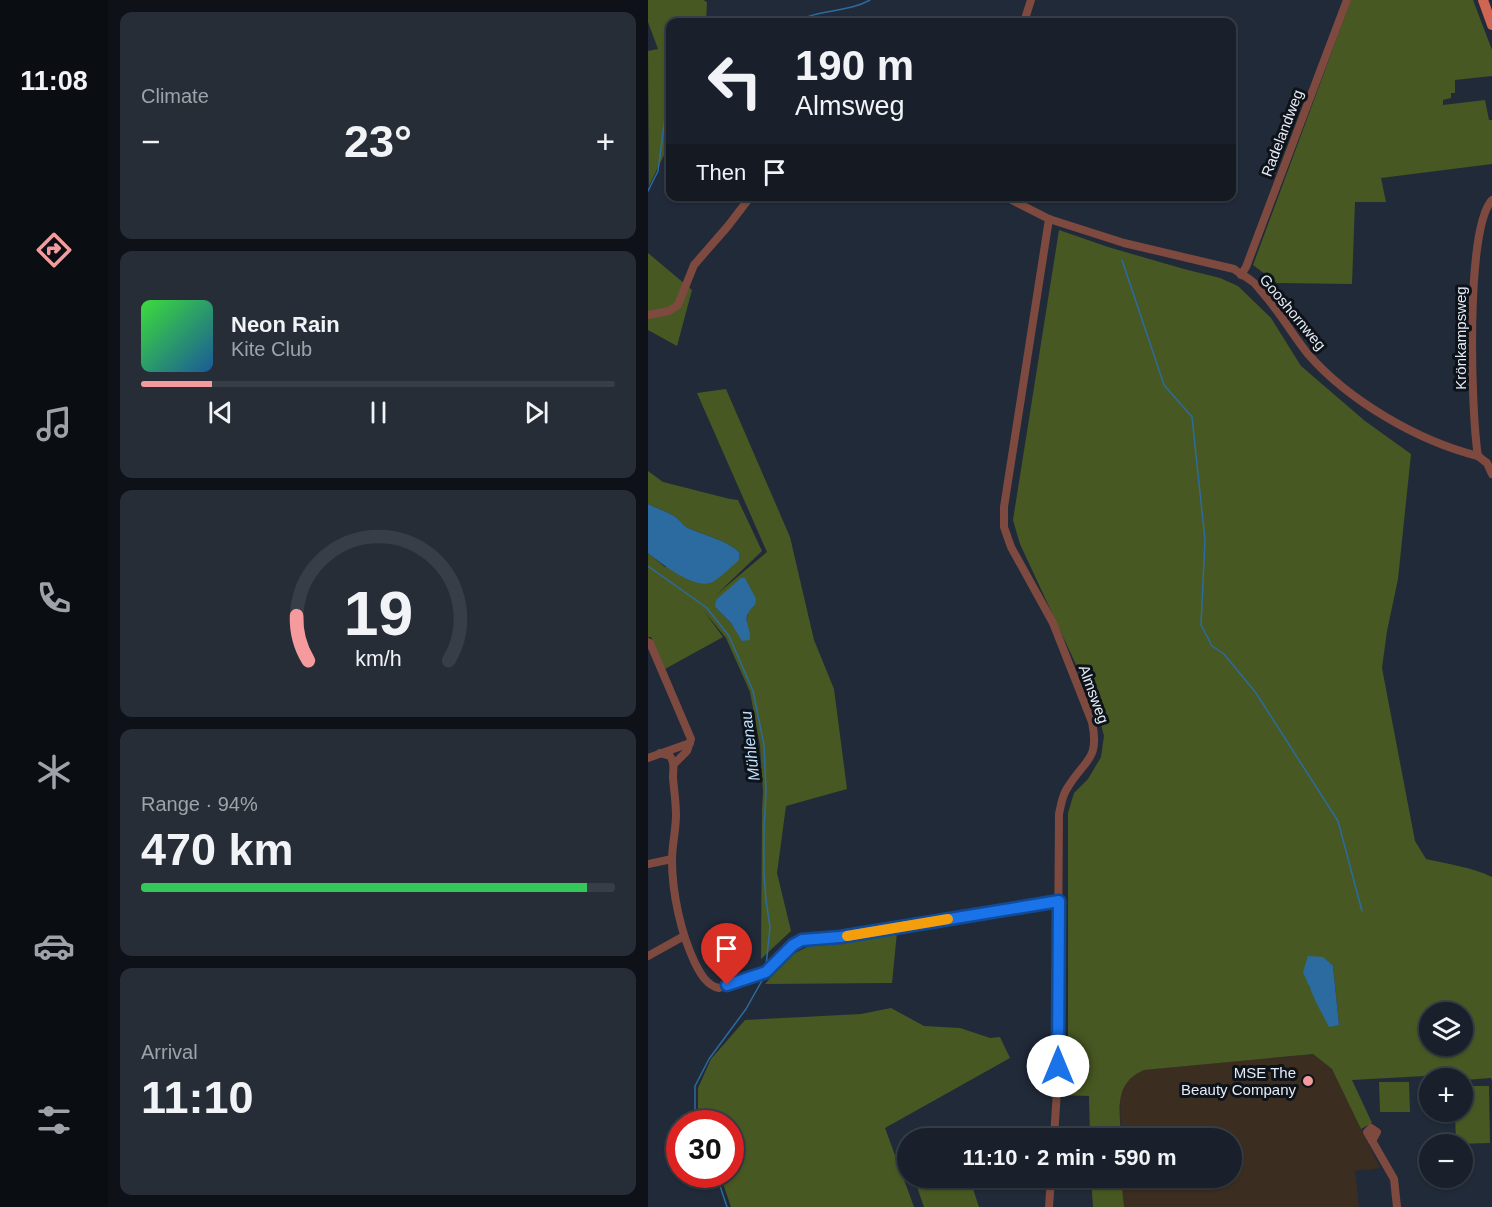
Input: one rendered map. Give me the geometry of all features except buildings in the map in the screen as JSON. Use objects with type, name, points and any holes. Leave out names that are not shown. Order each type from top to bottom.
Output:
[{"type":"main road","points":[[1482,0],[1492,25]]},
{"type":"street","points":[[1025,18],[1031,0]]},
{"type":"street","name":"Radelandweg","points":[[1241,275],[1347,0]]},
{"type":"street","name":"Krönkampsweg","points":[[1478,456],[1474,406],[1474,279],[1477,246],[1483,218],[1492,200]]},
{"type":"street","points":[[648,315],[669,311],[678,305],[694,265],[747,201]]},
{"type":"street","name":"Gooshornweg","points":[[1014,201],[1048,219],[1124,243],[1234,269],[1253,282],[1270,301],[1309,354],[1338,382],[1376,412],[1431,440],[1478,456]]},
{"type":"street","name":"Almsweg","points":[[1048,219],[1004,507],[1004,527],[1011,547],[1053,623],[1095,735],[1094,747],[1088,762],[1068,786],[1061,799],[1059,814],[1057,1093],[1055,1128]]},
{"type":"street","points":[[1478,456],[1487,463],[1492,474]]},
{"type":"street","points":[[649,643],[691,739],[687,751],[674,764]]},
{"type":"street","points":[[648,758],[690,743]]},
{"type":"street","points":[[660,753],[670,756],[674,764],[676,814],[672,859],[673,880],[684,936],[695,962],[713,987],[719,988],[766,972],[793,945],[802,940],[840,937],[1059,901]]},
{"type":"street","points":[[648,864],[672,859]]},
{"type":"street","points":[[648,956],[684,936]]},
{"type":"street","points":[[1372,1141],[1394,1179],[1397,1207]]},
{"type":"street","points":[[1049,1207],[1050,1188]]},
{"type":"shaded area","points":[[1313,1054],[1332,1069],[1380,1168],[1355,1171],[1359,1207],[1124,1207],[1121,1188],[1242,1188],[1242,1128],[1121,1128],[1120,1096],[1132,1075],[1143,1070]]},
{"type":"green space","points":[[648,0],[703,0],[707,2],[706,18],[666,18],[666,140],[664,155],[649,186],[648,51],[658,49],[648,22]]},
{"type":"green space","points":[[1351,0],[1473,0],[1492,50],[1492,76],[1455,80],[1455,93],[1451,93],[1451,98],[1443,100],[1443,105],[1485,100],[1489,120],[1492,120],[1492,164],[1381,178],[1386,202],[1355,202],[1352,284],[1277,283],[1253,265]]},
{"type":"green space","points":[[1059,230],[1108,247],[1220,278],[1238,286],[1271,318],[1301,366],[1365,421],[1411,454],[1398,579],[1382,668],[1415,841],[1426,859],[1468,868],[1492,877],[1492,1081],[1491,1078],[1473,1079],[1473,1068],[1419,1068],[1419,1076],[1352,1080],[1372,1123],[1361,1129],[1332,1069],[1313,1054],[1144,1070],[1127,1082],[1123,1090],[1120,1108],[1121,1128],[1090,1128],[1089,1096],[1060,1095],[1060,1070],[1068,1068],[1068,813],[1074,793],[1088,779],[1101,757],[1104,736],[1098,712],[1020,544],[1013,520]],"holes":[[[1333,966],[1339,1025],[1309,987]]]},
{"type":"green space","points":[[648,253],[692,290],[677,346],[648,330]]},
{"type":"green space","points":[[726,389],[790,537],[814,640],[834,689],[847,789],[786,806],[777,873],[791,931],[761,959],[763,791],[760,746],[750,692],[726,638],[703,610],[723,637],[665,669],[651,637],[648,637],[648,553],[665,567],[739,552],[721,541],[688,528],[667,512],[648,504],[648,471],[663,482],[738,500],[762,551],[716,595],[767,552],[697,393]],"holes":[[[755,605],[748,612],[743,641],[731,623],[715,607]]]},
{"type":"green space","points":[[897,932],[892,983],[765,984],[789,956],[809,946]]},
{"type":"green space","points":[[891,1008],[924,1026],[960,1028],[990,1038],[1000,1037],[1010,1058],[885,1128],[897,1161],[897,1188],[907,1188],[914,1207],[731,1207],[724,1188],[744,1188],[744,1110],[698,1110],[698,1088],[711,1059],[745,1020],[861,1014]]},
{"type":"green space","points":[[1379,1082],[1409,1082],[1410,1112],[1380,1112]]},
{"type":"green space","points":[[1473,1086],[1489,1086],[1490,1143],[1473,1144],[1473,1134],[1456,1134],[1455,1122],[1473,1122]]},
{"type":"green space","points":[[917,1188],[973,1188],[979,1207],[924,1207]]},
{"type":"green space","points":[[1092,1188],[1122,1188],[1124,1207],[1093,1207]]},
{"type":"water","points":[[648,504],[667,512],[688,528],[733,548],[739,552],[739,560],[713,582],[703,584],[686,579],[648,553]]},
{"type":"water","points":[[741,578],[745,578],[756,599],[747,618],[750,640],[742,641],[731,623],[715,607],[716,600]]},
{"type":"water","points":[[1308,956],[1323,957],[1333,966],[1339,1025],[1329,1027],[1316,1002],[1303,972]]},
{"type":"waterway","name":"Mühlenau","points":[[805,18],[852,7],[870,0]]},
{"type":"waterway","name":"Mühlenau","points":[[648,191],[658,171],[666,110]]},
{"type":"waterway","points":[[1122,260],[1164,385],[1192,417],[1205,540],[1201,625],[1212,646],[1224,654],[1256,693],[1338,821],[1362,911]]},
{"type":"waterway","name":"Mühlenau","points":[[648,566],[707,608],[729,636],[753,691],[764,745],[766,791],[764,874],[770,927],[766,966]]},
{"type":"waterway","name":"Mühlenau","points":[[695,1110],[695,1086],[709,1059],[746,1009],[764,977]]},
{"type":"waterway","name":"Mühlenau","points":[[721,1188],[727,1207]]},
{"type":"slow traffic","points":[[847,936],[948,919]]},
{"type":"place","name":"MSE The Beauty Company","points":[[1308,1081]]},
{"type":"route","points":[[727,985],[766,972],[793,945],[802,940],[840,937],[1059,901],[1058,1066]]}]
